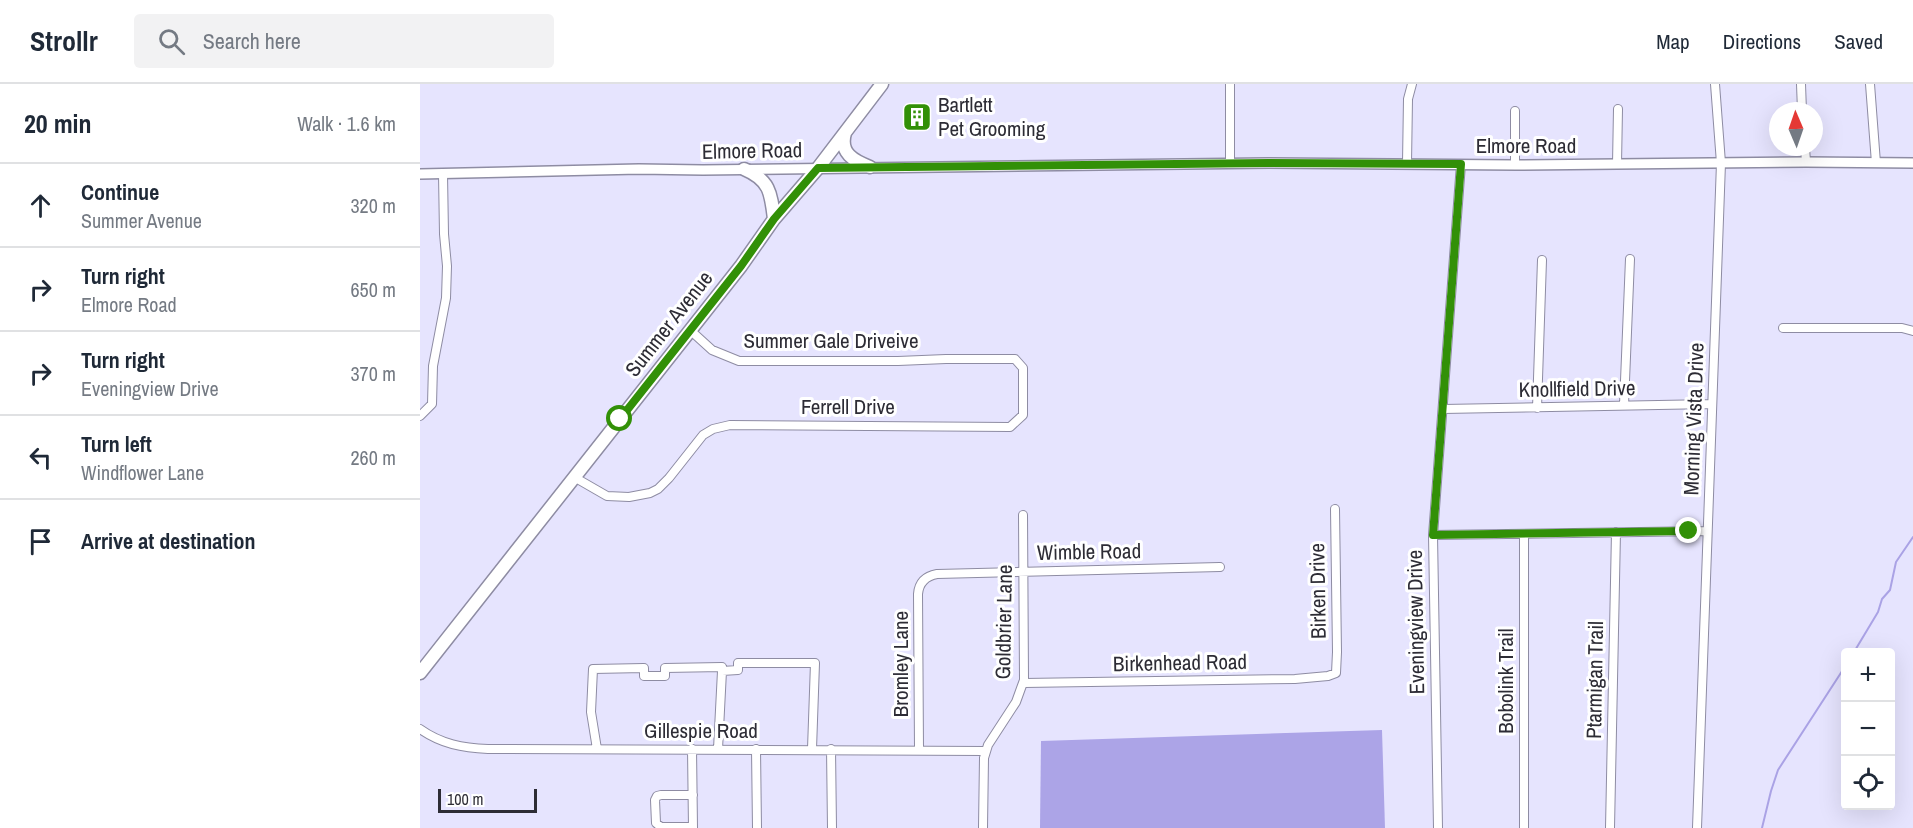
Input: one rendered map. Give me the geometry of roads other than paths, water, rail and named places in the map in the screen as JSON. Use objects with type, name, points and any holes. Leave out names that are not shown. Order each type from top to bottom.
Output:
[{"type":"main road","name":"Summer Avenue","points":[[420,673],[882,84]]},
{"type":"main road","points":[[845,132],[844,143],[848,156],[870,167]]},
{"type":"main road","points":[[744,169],[760,178],[768,187],[774,219]]},
{"type":"street","points":[[1230,84],[1230,164]]},
{"type":"street","points":[[1407,163],[1408,99],[1412,84]]},
{"type":"street","name":"Morning Vista Drive","points":[[1696,828],[1721,164],[1715,84]]},
{"type":"street","points":[[1801,84],[1802,102]]},
{"type":"street","points":[[1870,84],[1876,163]]},
{"type":"street","points":[[1617,164],[1618,109]]},
{"type":"street","points":[[1515,111],[1515,165]]},
{"type":"street","points":[[1806,156],[1806,162]]},
{"type":"street","name":"Elmore Road","points":[[420,174],[639,169],[1230,164],[1515,165],[1806,162],[1913,164]]},
{"type":"street","name":"Eveningview Drive","points":[[1438,828],[1433,535],[1461,164]]},
{"type":"street","points":[[420,416],[432,404],[433,366],[446,298],[447,266],[442,174]]},
{"type":"street","points":[[1624,405],[1630,259]]},
{"type":"street","points":[[1537,408],[1542,260]]},
{"type":"street","points":[[1783,328],[1902,328],[1913,331]]},
{"type":"street","name":"Summer Gale Driveive","points":[[690,330],[712,350],[740,361],[946,359]]},
{"type":"street","name":"Ferrell Drive","points":[[574,477],[607,496],[629,497],[650,494],[669,478],[703,435],[712,429],[730,425],[1010,427],[1023,416],[1023,369],[1015,359],[946,359]]},
{"type":"street","name":"Knollfield Drive","points":[[1443,410],[1712,404]]},
{"type":"street","name":"Birken Drive","points":[[1335,509],[1336,673]]},
{"type":"street","name":"Goldbrier Lane","points":[[982,828],[982,771],[986,750],[1011,711],[1024,683],[1023,515]]},
{"type":"street","points":[[1433,535],[1707,531]]},
{"type":"street","name":"Ptarmigan Trail","points":[[1610,828],[1616,532]]},
{"type":"street","name":"Bobolink Trail","points":[[1524,534],[1524,828]]},
{"type":"street","name":"Wimble Road","points":[[921,577],[937,574],[1220,567]]},
{"type":"street","name":"Bromley Lane","points":[[920,749],[918,588],[921,577]]},
{"type":"street","points":[[722,671],[738,670],[738,663],[815,663],[812,749]]},
{"type":"street","points":[[597,749],[591,712],[593,669],[644,668],[644,675],[665,676],[665,668],[722,667],[718,749]]},
{"type":"street","name":"Birkenhead Road","points":[[1024,683],[1301,678],[1328,676],[1336,673]]},
{"type":"street","name":"Gillespie Road","points":[[420,729],[447,743],[472,748],[986,750]]},
{"type":"street","points":[[692,748],[693,795],[693,828],[657,826],[655,800],[657,796],[693,795]]},
{"type":"street","points":[[756,749],[757,828]]},
{"type":"street","points":[[831,749],[832,828]]},
{"type":"waterway","points":[[1856,648],[1878,612],[1882,599],[1890,590],[1896,562],[1913,537]]},
{"type":"waterway","points":[[1762,828],[1778,770],[1841,673]]},
{"type":"place","name":"Bartlett Pet Grooming","points":[[917,117]]}]
